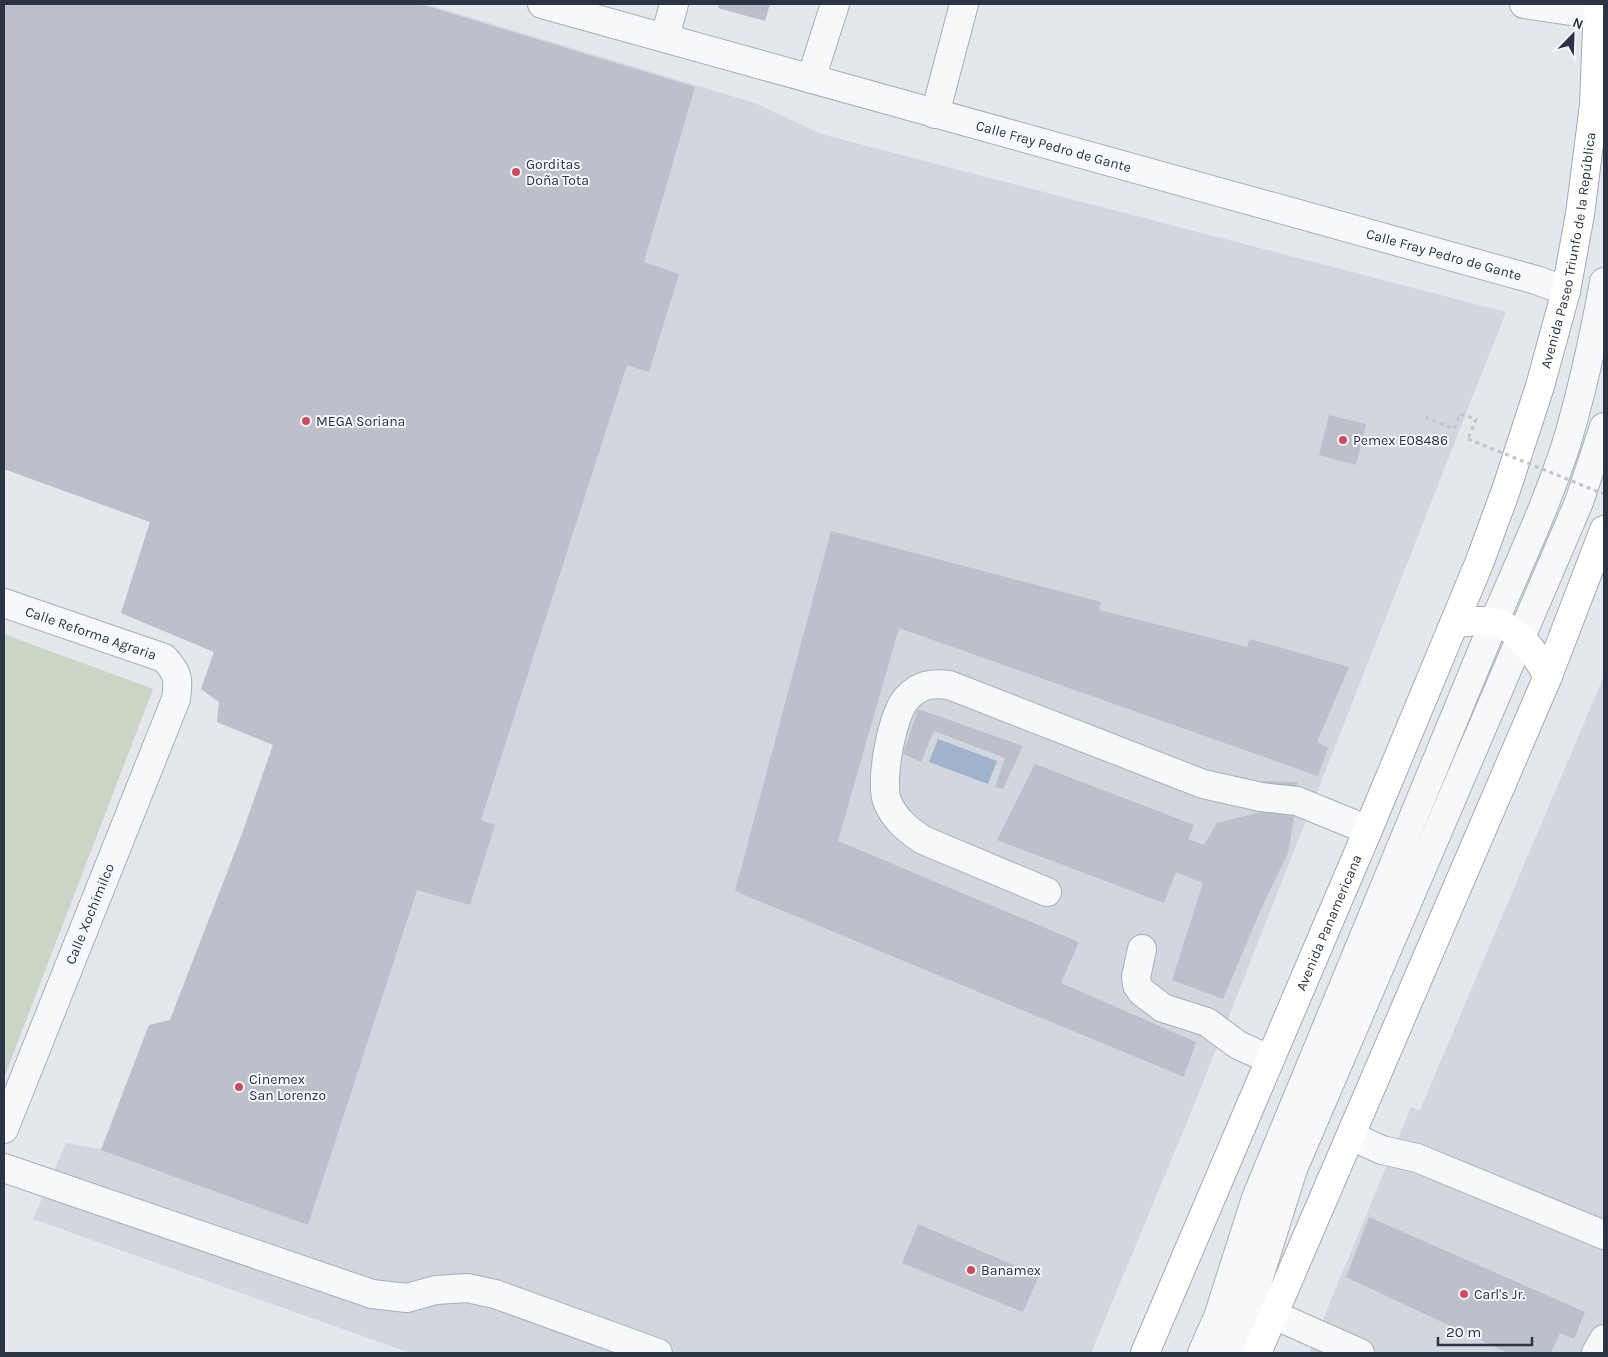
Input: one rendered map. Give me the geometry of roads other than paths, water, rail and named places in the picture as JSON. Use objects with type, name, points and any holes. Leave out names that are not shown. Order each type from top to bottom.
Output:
[{"type":"main road","name":"Avenida Paseo Triunfo de la República","points":[[1506,490],[1540,386],[1566,291],[1580,214],[1594,105],[1598,9]]},
{"type":"main road","name":"Avenida Panamericana","points":[[1144,1353],[1368,830],[1480,561],[1506,490]]},
{"type":"main road","points":[[1257,1353],[1598,563],[1604,530]]},
{"type":"main road","points":[[1454,624],[1478,620],[1494,622],[1509,627],[1521,636],[1532,649],[1548,676]]},
{"type":"street","name":"Calle Fray Pedro de Gante","points":[[542,4],[1536,280],[1566,291]]},
{"type":"street","points":[[665,37],[674,4]]},
{"type":"street","points":[[812,78],[835,4]]},
{"type":"street","points":[[935,114],[964,4]]},
{"type":"street","points":[[1524,4],[1598,9]]},
{"type":"street","points":[[1202,1353],[1218,1317],[1256,1198],[1494,622],[1533,533],[1566,446],[1593,344],[1604,282]]},
{"type":"street","points":[[1232,1353],[1248,1312],[1293,1169],[1579,502],[1604,427]]},
{"type":"street","name":"Calle Reforma Agraria","points":[[4,603],[164,658],[174,669],[179,681],[176,699]]},
{"type":"street","points":[[1047,892],[923,840],[907,829],[894,814],[887,801],[885,782],[886,760],[897,716],[906,699],[920,688],[932,683],[949,685],[1203,784],[1262,797],[1297,801],[1368,830]]},
{"type":"street","name":"Calle Xochimilco","points":[[5,1122],[176,699]]},
{"type":"street","points":[[1142,949],[1136,978],[1137,985],[1142,992],[1163,1008],[1207,1022],[1238,1045],[1269,1059]]},
{"type":"street","points":[[1351,1136],[1382,1150],[1417,1158],[1604,1235]]},
{"type":"street","points":[[4,1168],[372,1294],[407,1298],[436,1290],[467,1288],[495,1294],[658,1353]]},
{"type":"street","points":[[1274,1315],[1349,1351]]},
{"type":"street","points":[[1596,1353],[1604,1339]]},
{"type":"water","points":[[938,739],[997,761],[988,784],[929,762]]},
{"type":"place","name":"Gorditas Doña Tota","points":[[516,172]]},
{"type":"place","name":"MEGA Soriana","points":[[306,421]]},
{"type":"place","name":"Pemex E08486","points":[[1343,440]]},
{"type":"place","name":"Cinemex San Lorenzo","points":[[239,1087]]},
{"type":"place","name":"Banamex","points":[[971,1270]]},
{"type":"place","name":"Carl's Jr.","points":[[1464,1294]]}]
